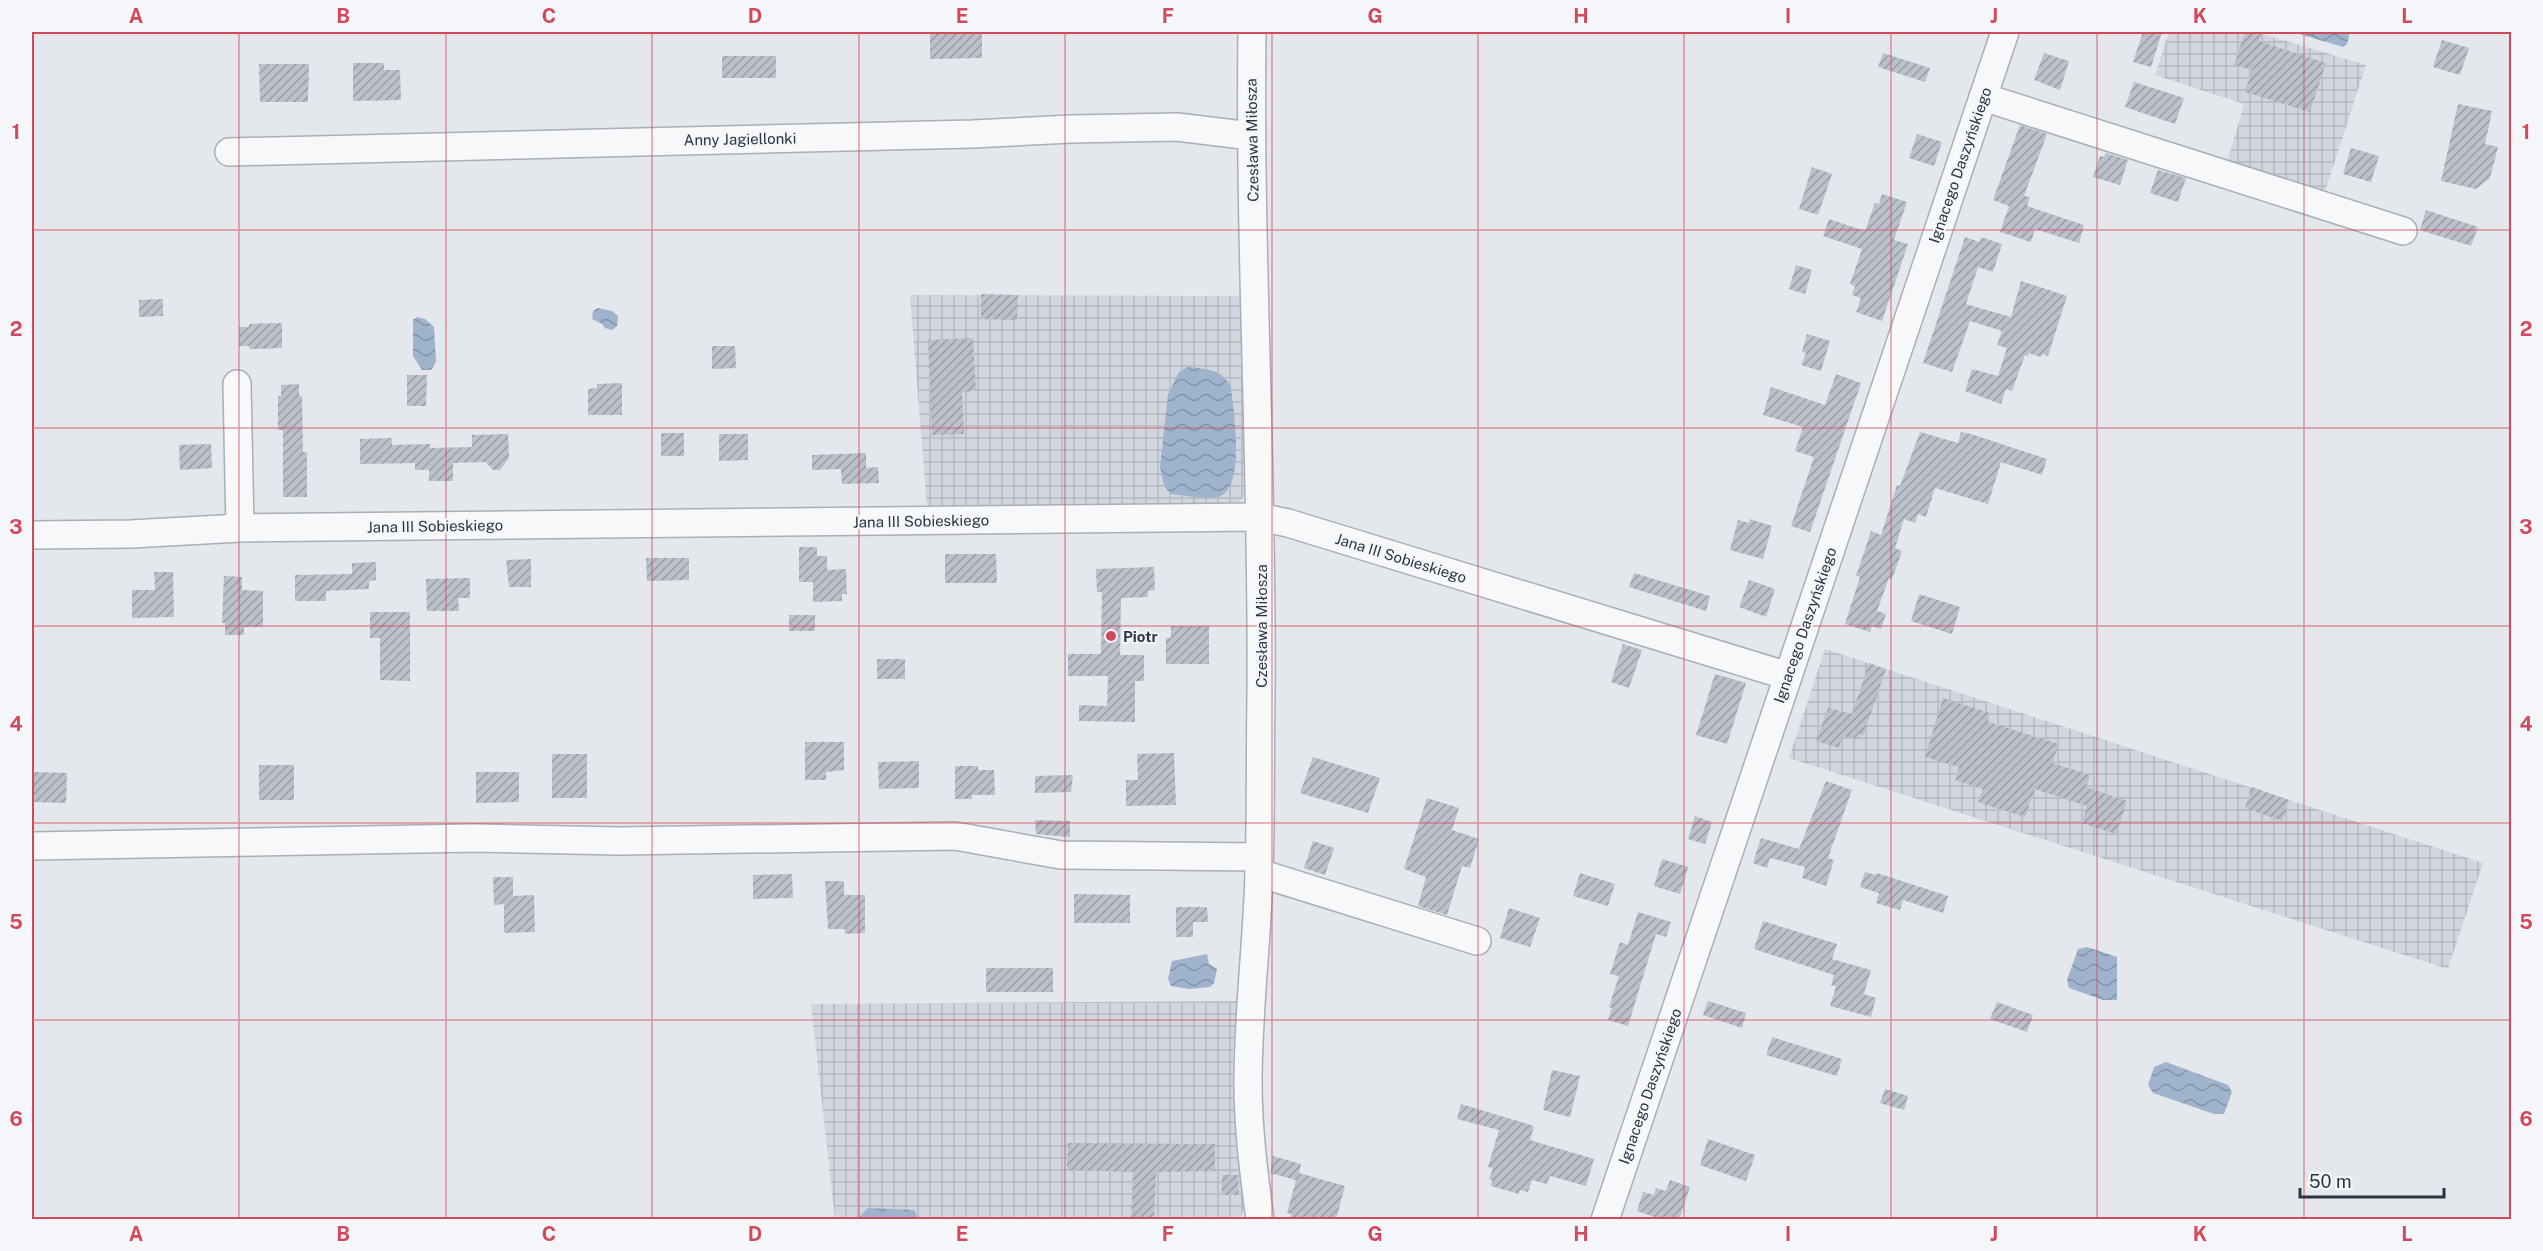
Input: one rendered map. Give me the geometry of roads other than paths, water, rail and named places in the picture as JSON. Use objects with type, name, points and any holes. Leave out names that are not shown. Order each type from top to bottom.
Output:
[{"type":"street","name":"Czesława Miłosza","points":[[1252,32],[1251,136],[1259,517],[1262,552],[1259,865],[1248,1081],[1250,1146],[1260,1220]]},
{"type":"street","name":"Ignacego Daszyńskiego","points":[[1605,1220],[2005,32]]},
{"type":"street","points":[[1983,97],[2403,231]]},
{"type":"street","name":"Anny Jagiellonki","points":[[229,152],[1177,127],[1251,136]]},
{"type":"street","points":[[237,384],[240,528]]},
{"type":"street","name":"Jana III Sobieskiego","points":[[32,535],[131,534],[240,528],[1259,517],[1288,523],[1788,676]]},
{"type":"street","points":[[32,846],[474,838],[620,841],[955,836],[1061,855],[1259,865],[1477,941]]},
{"type":"water","points":[[2293,32],[2350,32],[2347,44],[2343,47]]},
{"type":"water","points":[[598,308],[612,311],[618,316],[617,326],[612,330],[592,319],[593,311]]},
{"type":"water","points":[[417,317],[425,319],[434,327],[436,362],[431,370],[422,370],[413,356],[413,320]]},
{"type":"water","points":[[1188,367],[1208,369],[1218,373],[1231,387],[1236,448],[1235,465],[1233,480],[1227,491],[1218,497],[1201,498],[1171,494],[1164,486],[1160,467],[1168,394],[1179,372]]},
{"type":"water","points":[[2087,947],[2117,957],[2117,1000],[2103,1000],[2069,988],[2067,980],[2078,949]]},
{"type":"water","points":[[1207,954],[1209,964],[1217,969],[1214,983],[1210,987],[1189,989],[1171,986],[1168,979],[1172,961]]},
{"type":"water","points":[[2166,1062],[2228,1085],[2232,1092],[2224,1114],[2214,1114],[2153,1093],[2148,1085],[2154,1067]]},
{"type":"water","points":[[868,1208],[914,1210],[919,1219],[857,1219]]},
{"type":"place","name":"Piotr","points":[[1111,636]]}]
